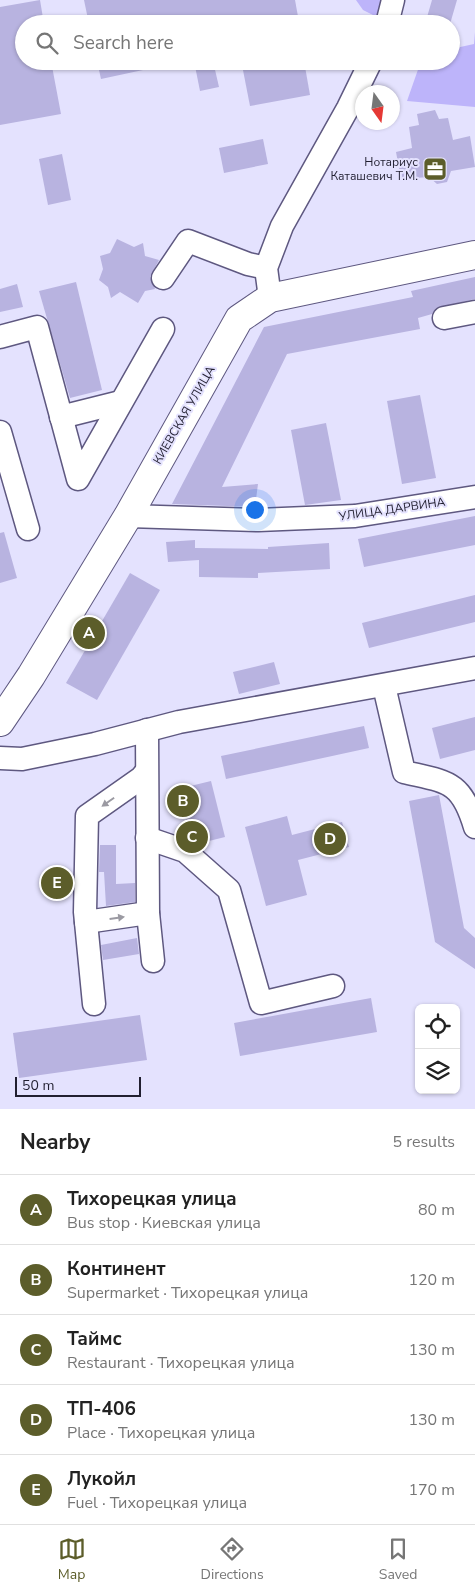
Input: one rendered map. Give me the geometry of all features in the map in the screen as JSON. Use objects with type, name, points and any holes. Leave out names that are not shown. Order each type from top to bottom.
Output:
[{"type":"main road","name":"КИЕВСКАЯ УЛИЦА","points":[[0,722],[31,676],[128,516],[239,320],[270,298],[475,255]]},
{"type":"street","points":[[389,15],[393,0]]},
{"type":"street","points":[[270,298],[266,268],[282,226],[348,108],[367,70]]},
{"type":"street","points":[[163,278],[188,241],[248,264],[266,268]]},
{"type":"street","points":[[444,318],[475,312]]},
{"type":"street","points":[[0,337],[38,327],[78,479],[163,329]]},
{"type":"street","points":[[62,416],[122,402]]},
{"type":"street","points":[[0,432],[28,529]]},
{"type":"street","name":"УЛИЦА ДАРВИНА","points":[[128,516],[258,520],[354,516],[475,497]]},
{"type":"street","points":[[0,758],[22,760],[146,730],[475,668]]},
{"type":"street","points":[[384,686],[404,772],[448,782],[468,804],[475,827]]},
{"type":"street","points":[[146,730],[148,913],[153,962]]},
{"type":"street","points":[[94,1004],[86,922],[87,816],[141,778],[146,772]]},
{"type":"street","points":[[147,838],[185,851],[229,890],[261,1003],[333,986]]},
{"type":"street","points":[[86,922],[148,913]]},
{"type":"shaded area","points":[[356,0],[382,0],[378,15],[363,10]]},
{"type":"shaded area","points":[[475,32],[475,107],[407,101],[418,70],[460,70],[460,47],[474,44]]},
{"type":"building","points":[[40,0],[42,15],[15,15],[15,70],[53,70],[61,114],[0,125],[0,7]]},
{"type":"building","points":[[84,0],[295,0],[298,15],[87,15]]},
{"type":"building","points":[[432,0],[457,0],[453,15],[428,15]]},
{"type":"building","points":[[99,70],[143,70],[101,79]]},
{"type":"building","points":[[196,70],[215,70],[219,87],[200,91]]},
{"type":"building","points":[[243,70],[306,70],[310,95],[250,106]]},
{"type":"building","points":[[435,110],[439,119],[448,118],[453,140],[470,136],[475,167],[451,171],[447,182],[437,184],[429,177],[401,179],[396,152],[412,148],[409,127],[419,125],[417,114]]},
{"type":"building","points":[[263,139],[268,164],[224,173],[219,148]]},
{"type":"building","points":[[62,154],[71,200],[48,205],[39,159]]},
{"type":"building","points":[[117,239],[134,247],[143,243],[145,256],[159,260],[150,277],[155,289],[145,291],[138,303],[120,292],[111,298],[108,287],[99,280],[103,269],[100,256],[110,253]]},
{"type":"building","points":[[475,277],[475,299],[436,308],[432,314],[418,318],[420,329],[287,354],[222,487],[258,484],[255,507],[172,504],[264,327],[413,297],[411,291]]},
{"type":"building","points":[[76,282],[102,390],[70,398],[39,291]]},
{"type":"building","points":[[17,284],[23,307],[0,312],[0,289]]},
{"type":"building","points":[[420,395],[436,478],[402,484],[387,401]]},
{"type":"building","points":[[326,423],[341,500],[305,505],[291,430]]},
{"type":"building","points":[[475,516],[475,545],[364,567],[358,539]]},
{"type":"building","points":[[4,532],[17,578],[0,583],[0,533]]},
{"type":"building","points":[[195,540],[195,548],[268,549],[268,547],[329,543],[330,569],[258,573],[258,578],[199,577],[199,560],[168,562],[166,542]]},
{"type":"building","points":[[130,573],[160,590],[97,700],[66,683]]},
{"type":"building","points":[[475,595],[475,622],[369,648],[362,623]]},
{"type":"building","points":[[274,662],[280,684],[239,694],[233,672]]},
{"type":"building","points":[[475,717],[475,750],[440,759],[432,728]]},
{"type":"building","points":[[364,726],[369,748],[226,779],[221,756]]},
{"type":"building","points":[[211,781],[225,837],[197,844],[191,839],[178,789]]},
{"type":"building","points":[[439,795],[464,928],[475,938],[475,969],[435,942],[409,801]]},
{"type":"building","points":[[287,816],[292,835],[342,822],[349,847],[298,860],[307,895],[266,906],[245,827]]},
{"type":"building","points":[[100,845],[116,845],[116,884],[135,883],[135,902],[106,906],[104,872],[99,872]]},
{"type":"building","points":[[137,938],[139,954],[103,960],[101,945]]},
{"type":"building","points":[[371,998],[377,1032],[240,1056],[234,1023]]},
{"type":"building","points":[[140,1015],[147,1060],[19,1078],[13,1033]]},
{"type":"place","name":"Нотариус Каташевич Т.М.","points":[[435,169]]},
{"type":"place","name":"Тихорецкая улица","points":[[89,633]]},
{"type":"place","name":"Континент","points":[[183,801]]},
{"type":"place","name":"Таймс","points":[[192,837]]},
{"type":"place","name":"ТП-406","points":[[330,839]]},
{"type":"place","name":"Лукойл","points":[[57,883]]}]
